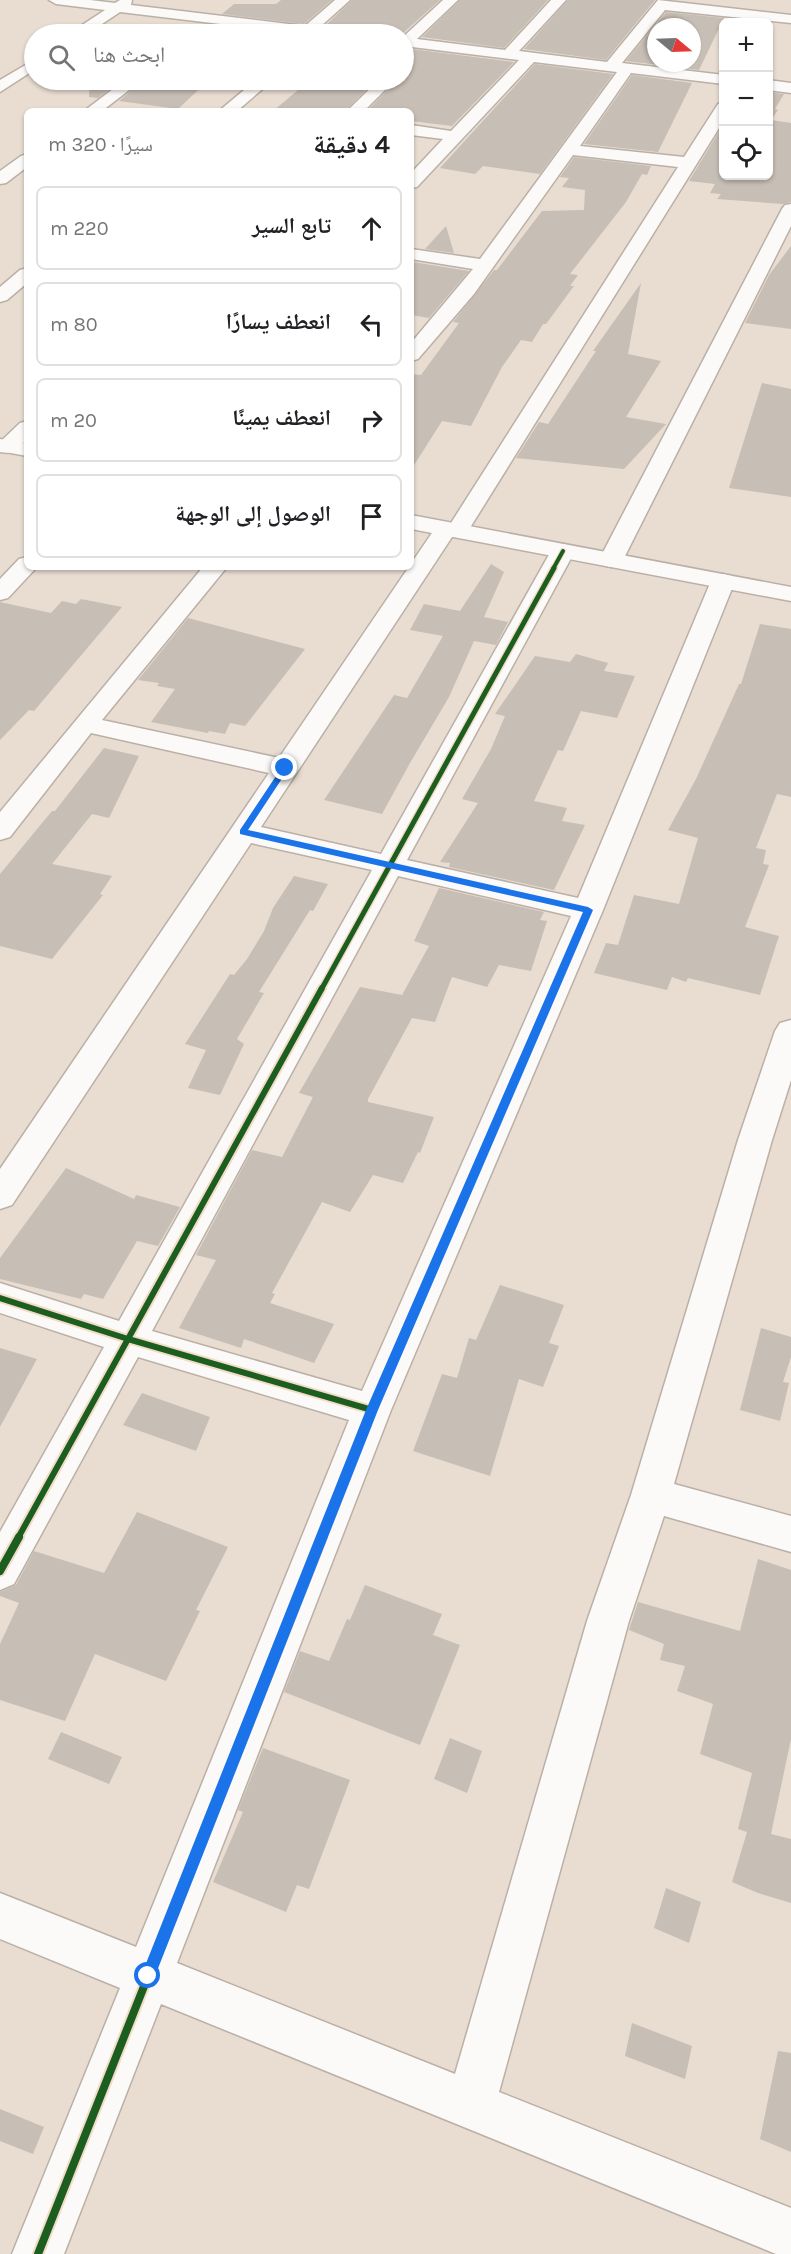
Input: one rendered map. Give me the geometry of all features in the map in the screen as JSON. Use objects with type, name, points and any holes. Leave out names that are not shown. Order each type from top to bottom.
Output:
[{"type":"street","points":[[56,0],[123,4],[218,24]]},
{"type":"street","points":[[324,24],[343,0]]},
{"type":"street","points":[[414,39],[451,0]]},
{"type":"street","points":[[508,55],[559,0]]},
{"type":"street","points":[[773,30],[785,19],[791,0]]},
{"type":"street","points":[[414,352],[467,290],[567,148],[663,2],[785,19]]},
{"type":"street","points":[[93,24],[123,4]]},
{"type":"street","points":[[207,23],[222,6]]},
{"type":"street","points":[[414,45],[421,44],[719,80]]},
{"type":"street","points":[[414,180],[530,57]]},
{"type":"street","points":[[0,87],[24,71]]},
{"type":"street","points":[[773,86],[791,88]]},
{"type":"street","points":[[96,108],[120,90]]},
{"type":"street","points":[[231,108],[253,90]]},
{"type":"street","points":[[358,108],[377,90]]},
{"type":"street","points":[[4,1181],[285,768],[451,530],[719,114]]},
{"type":"street","points":[[414,130],[454,136]]},
{"type":"street","points":[[567,148],[689,163]]},
{"type":"street","points":[[0,179],[24,161]]},
{"type":"street","points":[[611,560],[791,209]]},
{"type":"street","points":[[414,255],[484,265]]},
{"type":"street","points":[[0,296],[24,276]]},
{"type":"street","points":[[12,447],[24,431]]},
{"type":"street","points":[[414,523],[791,594]]},
{"type":"street","points":[[0,1571],[563,551]]},
{"type":"street","points":[[0,593],[24,567]]},
{"type":"street","points":[[0,831],[213,570]]},
{"type":"street","points":[[38,2254],[372,1410],[588,910],[723,581]]},
{"type":"street","points":[[85,724],[285,768]]},
{"type":"street","points":[[243,832],[588,910]]},
{"type":"street","points":[[471,2105],[608,1621],[651,1495],[755,1140],[791,1031]]},
{"type":"street","points":[[0,1298],[128,1339],[372,1410]]},
{"type":"street","points":[[651,1495],[791,1534]]},
{"type":"street","points":[[0,1916],[791,2234]]},
{"type":"building","points":[[281,0],[332,0],[304,24],[222,14],[234,4],[276,4]]},
{"type":"building","points":[[352,0],[440,0],[413,24],[327,24]]},
{"type":"building","points":[[460,0],[548,0],[504,48],[422,37]]},
{"type":"building","points":[[568,0],[655,0],[606,60],[524,49]]},
{"type":"building","points":[[666,12],[724,18],[719,18],[719,28],[701,66],[701,18],[661,18]]},
{"type":"building","points":[[647,35],[647,64],[626,61]]},
{"type":"building","points":[[414,49],[514,62],[452,126],[414,121],[414,108],[370,108],[387,90],[414,90]]},
{"type":"building","points":[[535,64],[613,74],[540,174],[483,166],[475,174],[440,168]]},
{"type":"building","points":[[632,75],[692,83],[658,152],[584,144]]},
{"type":"building","points":[[89,90],[109,90],[98,98],[89,97]]},
{"type":"building","points":[[132,90],[198,90],[179,108],[119,101]]},
{"type":"building","points":[[298,90],[366,90],[348,108],[277,108]]},
{"type":"building","points":[[773,93],[784,94],[775,109],[778,110],[773,117]]},
{"type":"building","points":[[773,120],[791,123],[791,202],[783,204],[717,199],[721,194],[710,193],[715,184],[689,181],[719,132],[719,180],[773,180]]},
{"type":"building","points":[[574,157],[651,166],[647,175],[642,174],[626,202],[570,274],[578,275],[570,286],[574,286],[546,324],[543,324],[532,342],[521,340],[502,367],[471,426],[442,421],[414,465],[414,374],[421,375],[459,323],[453,322],[542,211],[584,210],[585,190],[562,187],[569,178],[560,177]]},
{"type":"building","points":[[446,226],[454,253],[425,249]]},
{"type":"building","points":[[791,246],[791,329],[745,323],[769,275]]},
{"type":"building","points":[[414,262],[469,271],[429,318],[414,316]]},
{"type":"building","points":[[641,283],[628,354],[661,361],[626,417],[666,424],[624,469],[516,458],[539,422],[548,424],[596,351],[593,351]]},
{"type":"building","points":[[762,383],[791,389],[791,497],[729,488]]},
{"type":"building","points":[[491,564],[504,572],[484,617],[508,622],[496,645],[474,641],[449,697],[382,814],[324,800],[394,695],[407,698],[443,636],[410,630],[424,604],[460,611]]},
{"type":"building","points":[[81,599],[122,607],[34,711],[29,710],[0,740],[0,602],[51,613],[62,601],[76,604]]},
{"type":"building","points":[[188,618],[305,649],[245,726],[230,723],[225,734],[151,722],[175,689],[157,686],[159,683],[138,680]]},
{"type":"building","points":[[760,624],[791,629],[791,797],[777,794],[756,848],[766,850],[763,864],[769,865],[745,927],[779,936],[760,995],[688,978],[686,982],[672,977],[667,990],[594,973],[606,943],[618,945],[634,895],[679,904],[698,838],[668,830],[696,779],[739,684],[741,684]]},
{"type":"building","points":[[576,654],[608,663],[604,671],[635,676],[617,718],[581,711],[563,751],[558,750],[534,801],[567,808],[562,821],[585,825],[554,890],[449,867],[450,863],[440,862],[478,803],[462,799],[491,749],[505,716],[495,714],[535,656],[570,662]]},
{"type":"building","points":[[104,748],[139,756],[109,818],[92,814],[52,864],[112,876],[100,894],[103,895],[52,959],[0,946],[0,874],[52,811],[55,811]]},
{"type":"building","points":[[294,876],[328,884],[313,911],[310,910],[259,992],[264,993],[237,1039],[244,1044],[220,1095],[188,1088],[206,1050],[185,1044],[230,974],[234,975],[247,959],[264,931],[273,908]]},
{"type":"building","points":[[439,888],[544,912],[540,920],[547,921],[531,971],[499,965],[487,987],[452,977],[435,1022],[412,1018],[368,1099],[368,1102],[434,1117],[420,1153],[418,1152],[403,1183],[373,1175],[350,1212],[322,1202],[272,1293],[275,1294],[270,1303],[334,1324],[314,1363],[244,1339],[241,1348],[179,1328],[216,1260],[196,1255],[252,1150],[282,1157],[313,1097],[299,1093],[360,987],[402,995],[429,946],[414,941]]},
{"type":"building","points":[[66,1168],[134,1199],[136,1195],[180,1207],[158,1246],[137,1241],[103,1299],[84,1294],[81,1299],[0,1279],[0,1258]]},
{"type":"building","points":[[500,1285],[564,1305],[549,1343],[559,1346],[543,1387],[519,1379],[490,1476],[413,1451],[442,1374],[457,1378],[469,1338],[476,1340]]},
{"type":"building","points":[[761,1328],[791,1337],[791,1357],[783,1382],[789,1383],[780,1421],[740,1410]]},
{"type":"building","points":[[0,1348],[37,1359],[0,1427]]},
{"type":"building","points":[[142,1393],[210,1417],[196,1451],[123,1425]]},
{"type":"building","points":[[137,1512],[228,1547],[196,1610],[200,1611],[166,1681],[95,1654],[65,1721],[0,1700],[0,1644],[19,1603],[0,1596],[0,1592],[16,1585],[34,1551],[104,1573]]},
{"type":"building","points":[[758,1559],[791,1570],[791,1739],[771,1834],[791,1839],[791,1903],[732,1882],[747,1832],[738,1829],[752,1773],[700,1754],[713,1704],[677,1691],[685,1666],[660,1660],[664,1644],[629,1630],[638,1602],[740,1631]]},
{"type":"building","points":[[365,1585],[442,1614],[433,1635],[460,1645],[420,1745],[284,1692],[300,1651],[329,1661]]},
{"type":"building","points":[[61,1732],[122,1757],[109,1784],[48,1759]]},
{"type":"building","points":[[450,1738],[482,1751],[467,1793],[434,1779]]},
{"type":"building","points":[[263,1748],[350,1780],[309,1889],[297,1885],[286,1912],[213,1882],[243,1812],[238,1810]]},
{"type":"building","points":[[666,1888],[701,1902],[689,1943],[654,1928]]},
{"type":"building","points":[[632,2023],[692,2046],[685,2079],[625,2056]]},
{"type":"building","points":[[778,2051],[791,2053],[791,2152],[760,2139]]},
{"type":"building","points":[[0,2109],[44,2127],[33,2154],[0,2141]]},
{"type":"cycle path","points":[[0,1571],[563,551]]},
{"type":"cycle path","points":[[0,1298],[128,1339],[372,1410],[38,2254]]},
{"type":"route","points":[[148,1976],[372,1410],[588,910],[243,832],[285,768]]}]
